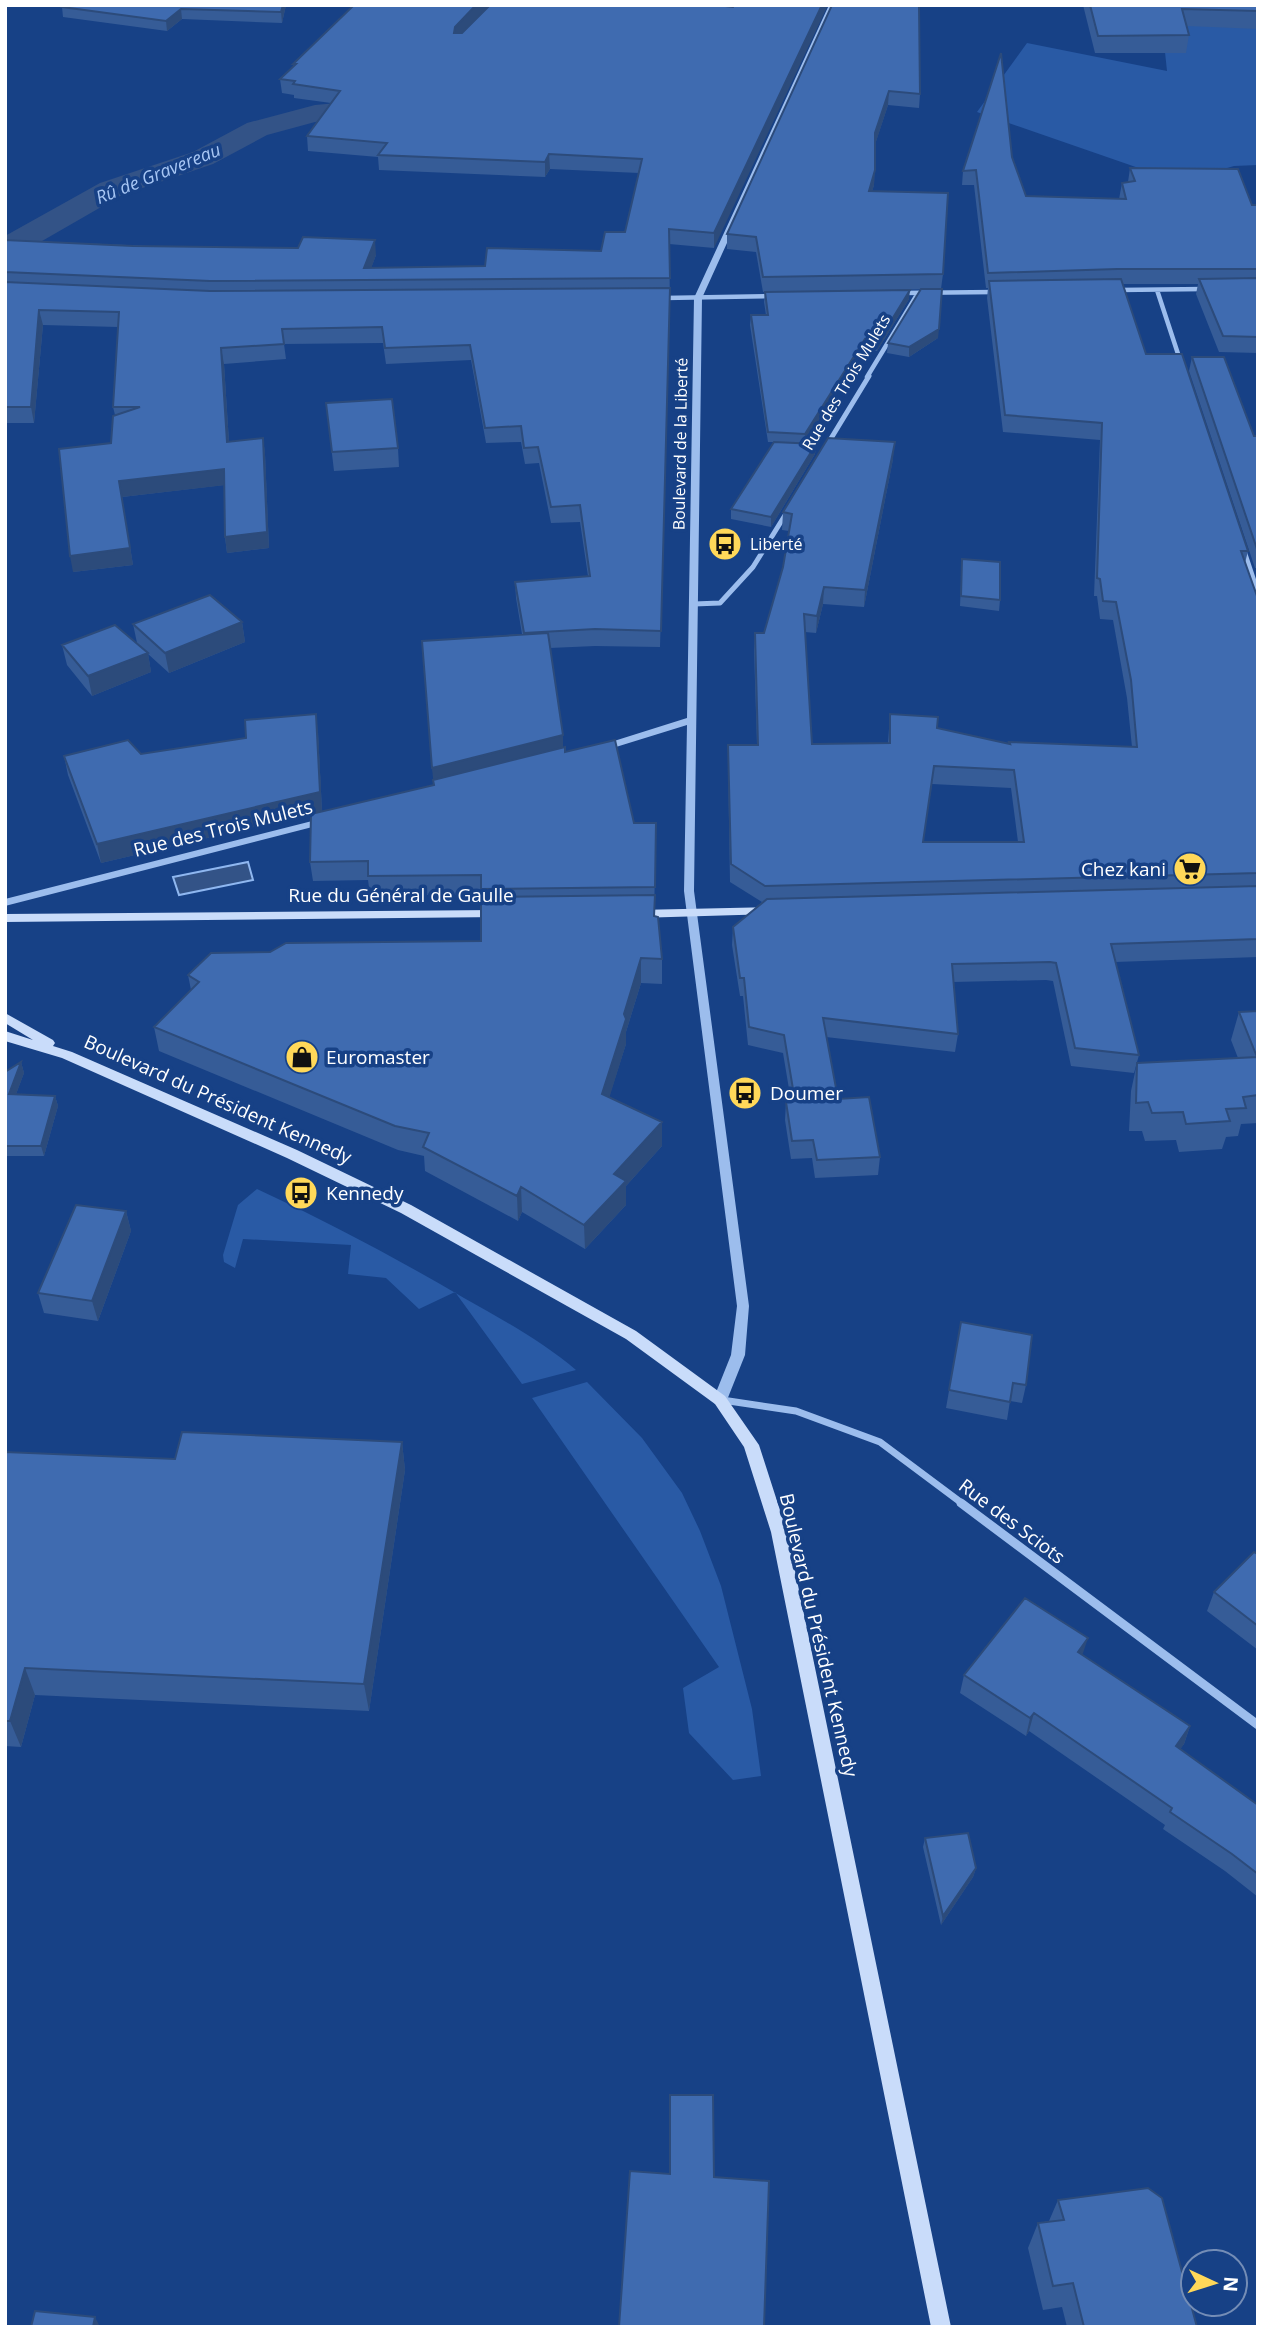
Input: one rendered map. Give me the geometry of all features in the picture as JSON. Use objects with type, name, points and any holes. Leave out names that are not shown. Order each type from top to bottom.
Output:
[{"type":"main road","points":[[621,914],[789,911]]},
{"type":"main road","name":"Rue du Général de Gaulle","points":[[5,918],[511,914]]},
{"type":"main road","name":"Boulevard du Président Kennedy","points":[[5,1017],[67,1055]]},
{"type":"main road","name":"Boulevard du Président Kennedy","points":[[5,1035],[67,1055],[292,1154],[406,1209],[631,1335],[720,1400],[751,1445],[779,1532],[942,2327]]},
{"type":"street","name":"Boulevard de la Liberté","points":[[720,1400],[738,1355],[743,1306],[689,891],[698,298],[832,5]]},
{"type":"street","points":[[1117,290],[1207,289]]},
{"type":"street","points":[[1157,290],[1183,369]]},
{"type":"street","points":[[891,293],[998,292]]},
{"type":"street","name":"Rue des Trois Mulets","points":[[825,448],[918,293]]},
{"type":"street","points":[[651,298],[779,296]]},
{"type":"street","points":[[694,604],[720,603],[753,567],[789,508]]},
{"type":"street","points":[[1240,541],[1258,593]]},
{"type":"street","points":[[593,751],[692,720]]},
{"type":"street","name":"Rue des Trois Mulets","points":[[5,903],[330,820]]},
{"type":"street","name":"Rue des Sciots","points":[[720,1400],[796,1411],[880,1442],[1258,1725]]},
{"type":"shaded area","points":[[1160,5],[1258,5],[1258,165],[1234,166],[1179,182],[977,112],[1027,43],[1167,71]]},
{"type":"shaded area","points":[[248,862],[253,880],[179,895],[173,877]]},
{"type":"shaded area","points":[[257,1189],[362,1241],[454,1292],[419,1309],[386,1278],[348,1274],[351,1245],[243,1239],[235,1268],[224,1262],[223,1255],[238,1205]]},
{"type":"shaded area","points":[[456,1293],[536,1340],[576,1370],[522,1384]]},
{"type":"shaded area","points":[[587,1382],[642,1438],[682,1493],[700,1531],[721,1586],[752,1709],[761,1776],[733,1780],[689,1733],[683,1688],[719,1667],[532,1398]]},
{"type":"building","points":[[283,5],[281,12],[181,9],[166,21],[62,7]]},
{"type":"building","points":[[354,5],[476,5],[455,27],[454,33],[462,33],[490,5],[822,5],[714,233],[669,229],[670,278],[210,281],[5,272],[5,240],[133,246],[298,248],[303,237],[375,240],[364,268],[485,266],[487,248],[601,251],[605,232],[625,232],[642,159],[549,154],[545,162],[378,155],[387,143],[307,136],[340,91],[293,84],[295,81],[280,79]]},
{"type":"building","points":[[832,5],[919,5],[920,94],[889,91],[875,133],[875,170],[869,191],[948,193],[943,274],[763,277],[756,237],[727,234]]},
{"type":"building","points":[[1090,5],[1258,5],[1258,11],[1182,9],[1189,35],[1098,36]]},
{"type":"building","points":[[1001,53],[1012,157],[1026,196],[1126,199],[1122,183],[1135,181],[1130,168],[1238,169],[1252,205],[1258,205],[1258,269],[988,273],[976,170],[963,171]]},
{"type":"building","points":[[1258,278],[1258,337],[1223,336],[1199,279]]},
{"type":"building","points":[[1121,279],[1146,354],[1182,354],[1248,551],[1241,551],[1258,599],[1258,873],[765,886],[731,864],[728,745],[758,745],[755,633],[764,633],[783,567],[792,514],[783,512],[828,438],[895,442],[865,590],[824,587],[817,616],[804,614],[812,744],[890,743],[890,714],[938,717],[937,728],[1010,744],[1009,742],[1137,747],[1131,680],[1116,602],[1103,601],[1100,579],[1097,578],[1102,423],[1005,415],[989,281]],"holes":[[[934,766],[1014,770],[1024,842],[923,842]]]},
{"type":"building","points":[[5,282],[210,291],[670,288],[661,631],[595,629],[524,633],[515,582],[590,576],[580,505],[551,507],[538,447],[524,448],[521,426],[485,428],[470,345],[385,348],[382,327],[282,329],[284,344],[221,348],[227,442],[263,438],[267,532],[225,537],[224,469],[119,481],[130,548],[70,556],[59,449],[111,443],[113,416],[140,407],[113,407],[119,312],[39,310],[31,407],[5,407]]},
{"type":"building","points":[[921,289],[942,289],[939,329],[909,347],[888,343]]},
{"type":"building","points":[[910,290],[878,342],[865,339],[805,434],[768,432],[751,315],[768,315],[765,292]]},
{"type":"building","points":[[1192,357],[1224,357],[1254,436],[1258,436],[1258,552]]},
{"type":"building","points":[[392,399],[398,448],[332,452],[326,403]]},
{"type":"building","points":[[774,442],[816,444],[771,517],[731,509]]},
{"type":"building","points":[[962,559],[1000,562],[1000,600],[961,596]]},
{"type":"building","points":[[210,595],[242,622],[165,653],[133,624]]},
{"type":"building","points":[[115,625],[148,653],[88,676],[62,645]]},
{"type":"building","points":[[548,633],[563,735],[432,768],[422,641]]},
{"type":"building","points":[[316,714],[320,792],[97,844],[64,756],[128,740],[141,754],[246,738],[245,720]]},
{"type":"building","points":[[615,740],[634,823],[656,823],[655,887],[481,889],[481,875],[368,876],[368,861],[310,862],[311,814],[434,785],[433,780],[565,747],[565,752]]},
{"type":"building","points":[[1258,886],[1258,939],[1111,944],[1139,1055],[1075,1048],[1056,963],[1050,962],[952,964],[958,1034],[823,1018],[838,1099],[869,1097],[880,1157],[817,1160],[813,1140],[792,1141],[786,1102],[795,1101],[784,1035],[749,1027],[744,978],[740,978],[733,927],[767,899]]},
{"type":"building","points":[[655,895],[654,916],[658,917],[662,959],[641,958],[624,1014],[626,1019],[602,1094],[662,1122],[614,1174],[626,1181],[584,1225],[521,1187],[517,1196],[423,1147],[429,1133],[395,1126],[154,1027],[199,982],[188,975],[211,953],[270,952],[286,943],[481,941],[481,897]]},
{"type":"building","points":[[1258,1011],[1258,1095],[1243,1097],[1246,1108],[1226,1109],[1230,1121],[1186,1124],[1183,1112],[1152,1113],[1148,1102],[1136,1103],[1137,1063],[1257,1057],[1239,1012]]},
{"type":"building","points":[[21,1062],[9,1094],[55,1096],[41,1146],[5,1146],[5,1072]]},
{"type":"building","points":[[76,1205],[126,1211],[92,1301],[38,1293]]},
{"type":"building","points":[[961,1322],[1032,1335],[1026,1385],[1013,1383],[1010,1402],[949,1390]]},
{"type":"building","points":[[182,1432],[402,1442],[364,1684],[25,1668],[10,1721],[5,1721],[5,1452],[175,1459]]},
{"type":"building","points":[[1254,1552],[1258,1554],[1258,1626],[1214,1592]]},
{"type":"building","points":[[1025,1598],[1088,1638],[1078,1652],[1190,1726],[1176,1746],[1258,1805],[1258,1874],[1170,1812],[1172,1808],[1034,1713],[1030,1718],[964,1675]]},
{"type":"building","points":[[968,1833],[976,1868],[943,1916],[925,1838]]},
{"type":"building","points":[[670,2095],[713,2095],[714,2177],[769,2181],[764,2327],[619,2327],[630,2171],[670,2174]]},
{"type":"building","points":[[1148,2188],[1162,2198],[1179,2261],[1179,2318],[1195,2318],[1197,2327],[1084,2327],[1073,2283],[1053,2286],[1038,2223],[1064,2220],[1058,2200]]},
{"type":"building","points":[[35,2311],[95,2317],[93,2327],[31,2327]]},
{"type":"waterway","name":"Rû de Gravereau","points":[[242,136],[275,123],[315,113],[393,107]]},
{"type":"waterway","name":"Rû de Gravereau","points":[[5,249],[111,189],[203,158],[237,139]]},
{"type":"place","name":"Liberté","points":[[725,544]]},
{"type":"place","name":"Chez kani","points":[[1190,869]]},
{"type":"place","name":"Euromaster","points":[[302,1057]]},
{"type":"place","name":"Doumer","points":[[745,1093]]},
{"type":"place","name":"Kennedy","points":[[301,1193]]}]
